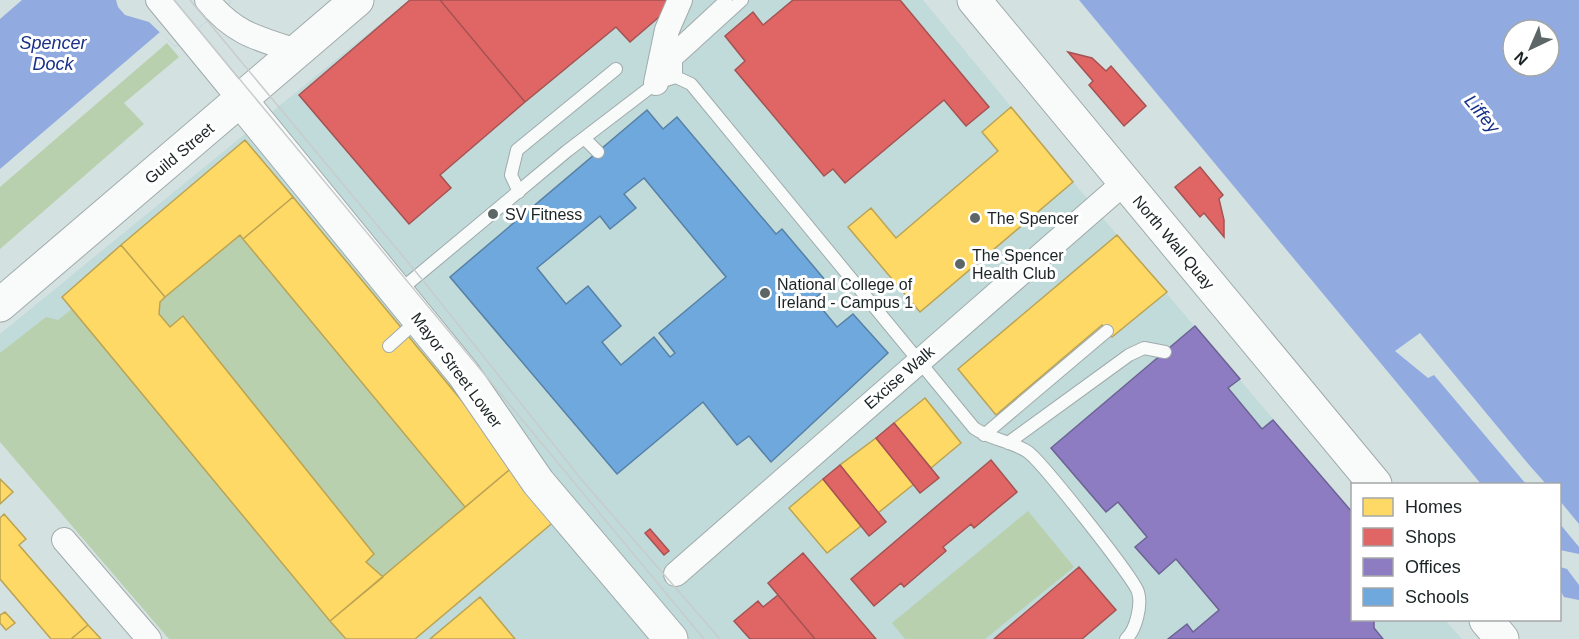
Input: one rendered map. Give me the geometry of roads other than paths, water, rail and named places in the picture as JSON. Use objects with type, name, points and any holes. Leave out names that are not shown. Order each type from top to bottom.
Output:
[{"type":"street","points":[[158,0],[241,101]]},
{"type":"street","name":"Guild Street","points":[[0,305],[357,0]]},
{"type":"street","points":[[666,80],[667,30],[680,0]]},
{"type":"street","name":"North Wall Quay","points":[[974,0],[1374,483]]},
{"type":"street","points":[[212,7],[238,31],[297,51]]},
{"type":"street","name":"Mayor Street Lower","points":[[241,101],[312,195],[398,292],[463,374],[526,472],[671,639]]},
{"type":"street","name":"Excise Walk","points":[[676,574],[918,360],[1125,182]]},
{"type":"street","points":[[64,540],[149,639]]},
{"type":"street","points":[[1487,621],[1502,639]]},
{"type":"lane","points":[[666,80],[671,51],[726,0]]},
{"type":"lane","points":[[398,292],[584,138],[666,80],[676,60],[742,0]]},
{"type":"lane","points":[[519,192],[511,175],[517,150],[616,69]]},
{"type":"lane","points":[[666,80],[691,84],[974,428],[984,435],[1030,452],[1124,569],[1138,592],[1138,614],[1130,636],[1126,639]]},
{"type":"lane","points":[[584,138],[598,152]]},
{"type":"lane","points":[[389,346],[419,319]]},
{"type":"lane","points":[[984,435],[1107,331]]},
{"type":"lane","points":[[1008,443],[1129,355],[1144,348],[1165,352]]},
{"type":"water","name":"Spencer Dock","points":[[22,0],[229,0],[231,2],[175,47],[160,32],[0,169],[0,19]]},
{"type":"water","name":"Liffey","points":[[1079,0],[1579,0],[1579,600],[1564,597],[1561,592],[1561,483],[1480,483]]},
{"type":"tram line","points":[[174,0],[704,639]]},
{"type":"tram line","points":[[190,0],[421,278],[581,479],[720,639]]},
{"type":"place","name":"SV Fitness","points":[[493,214]]},
{"type":"place","name":"The Spencer","points":[[975,218]]},
{"type":"place","name":"The Spencer Health Club","points":[[960,264]]},
{"type":"place","name":"National College of Ireland - Campus 1","points":[[765,293]]}]
